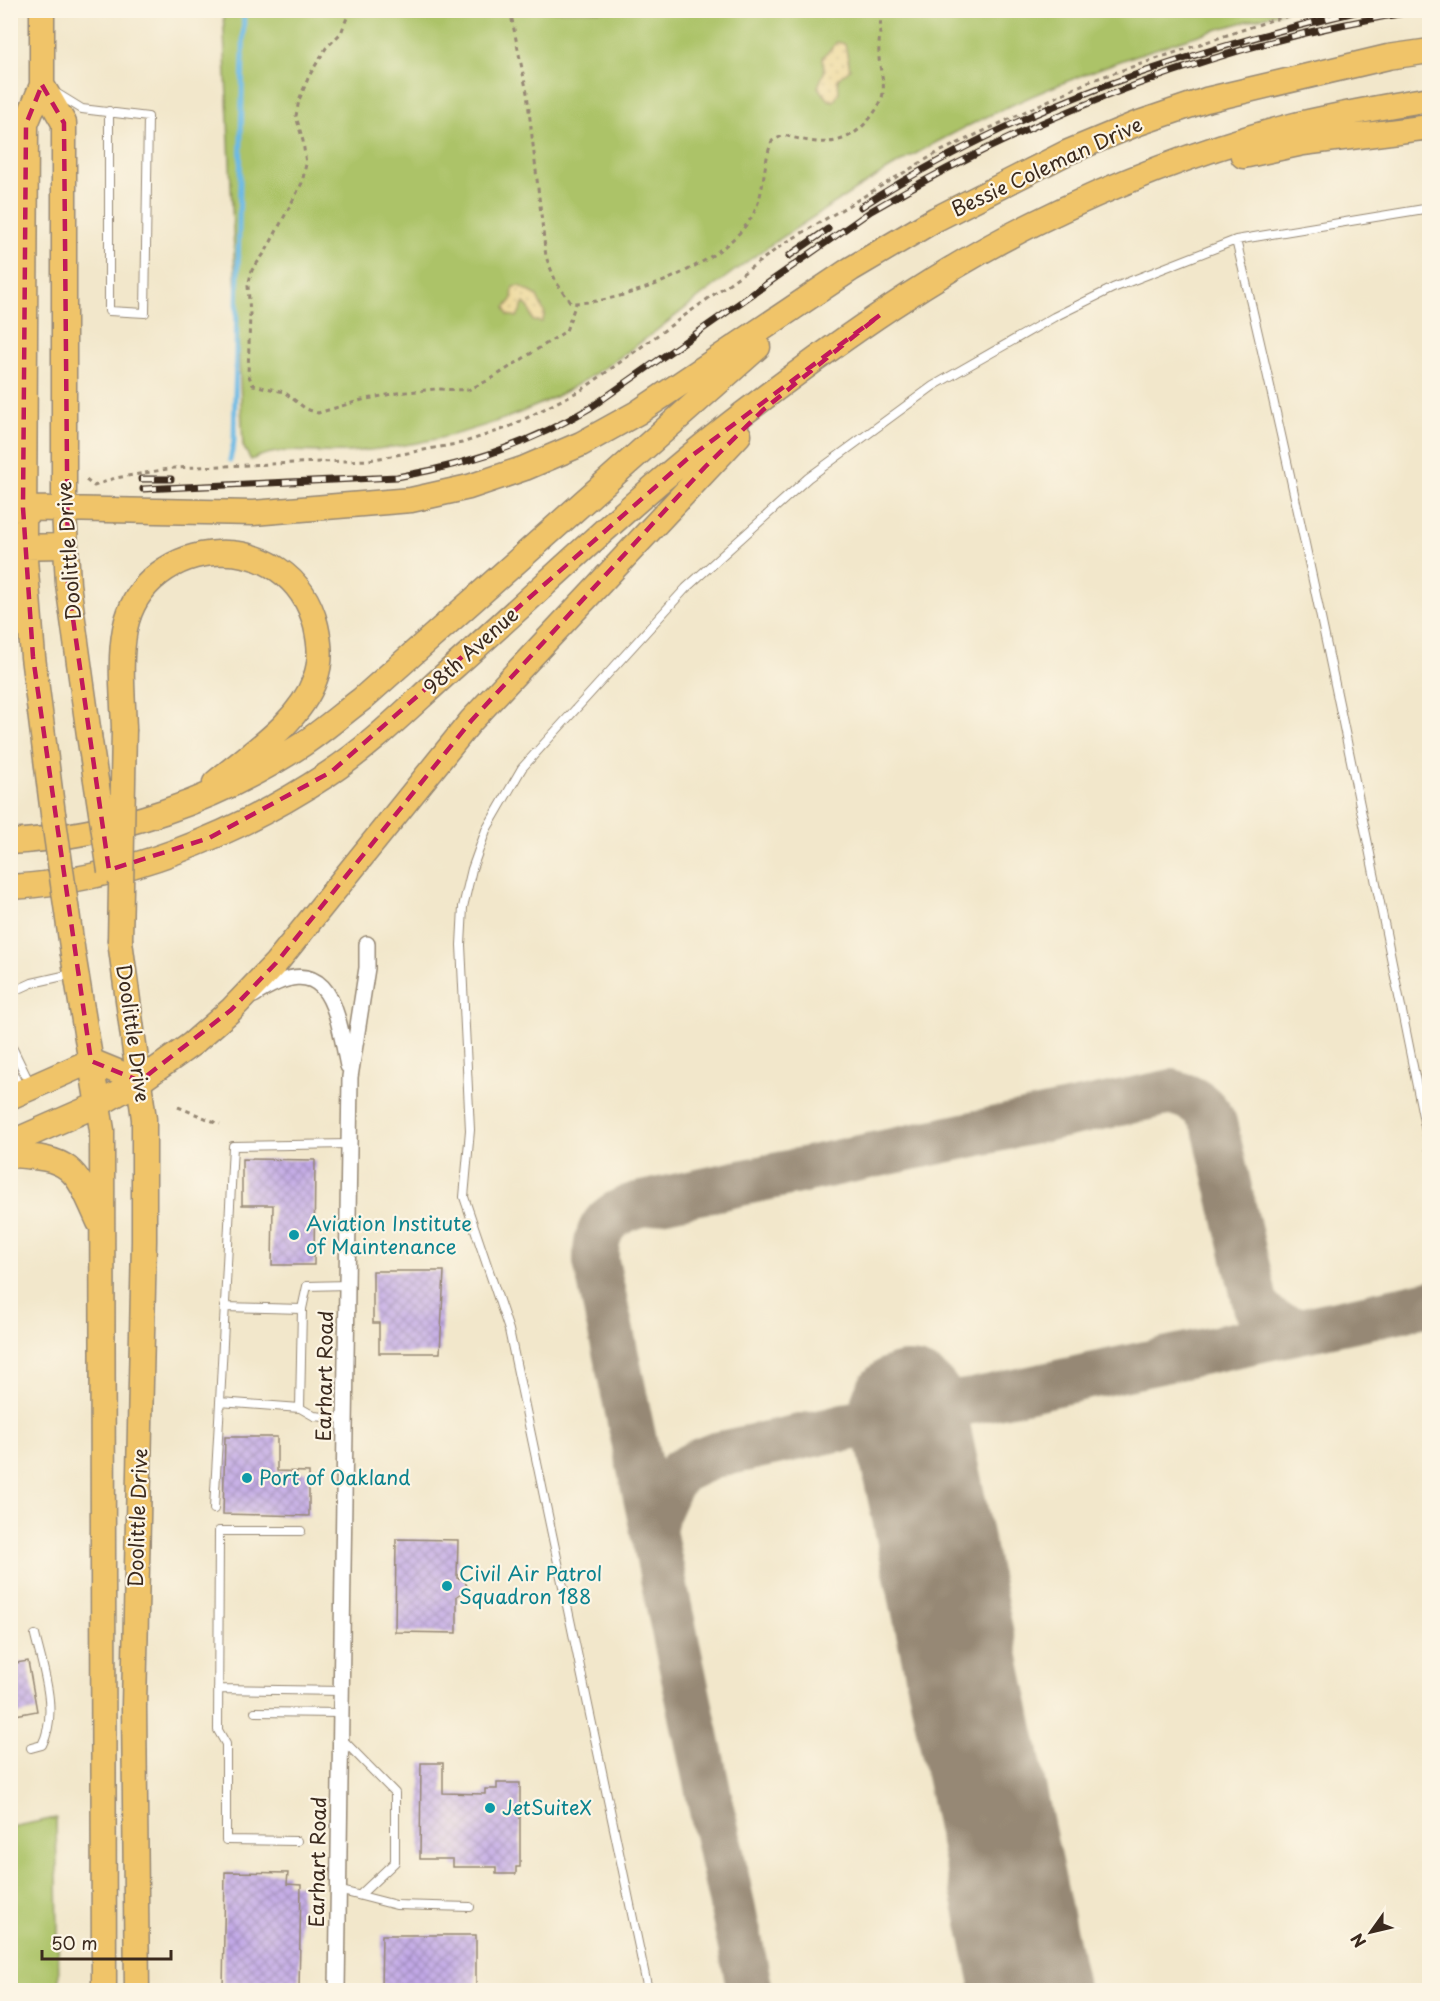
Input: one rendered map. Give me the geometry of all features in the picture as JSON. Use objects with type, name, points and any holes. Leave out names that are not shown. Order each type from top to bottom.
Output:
[{"type":"main road","name":"Doolittle Drive","points":[[42,10],[42,85],[26,124],[17,547],[42,744],[102,1130],[104,1990]]},
{"type":"main road","name":"Bessie Coleman Drive","points":[[851,269],[999,185],[1136,124],[1206,100],[1389,57],[1430,51]]},
{"type":"main road","name":"Doolittle Drive","points":[[42,85],[64,123],[64,511],[68,584],[144,1119],[144,1241],[135,1580],[137,1990]]},
{"type":"main road","points":[[10,1143],[99,1104],[140,1081],[192,1044],[231,1010],[276,963],[471,721],[705,467],[764,410],[880,315],[964,262],[1033,224],[1113,188],[1198,155],[1298,124],[1430,99]]},
{"type":"main road","points":[[1113,188],[1208,163],[1303,143],[1430,127]]},
{"type":"main road","points":[[17,508],[64,511],[254,513],[411,500],[469,487],[525,468],[581,444],[637,413],[851,269]]},
{"type":"main road","name":"98th Avenue","points":[[10,842],[93,832],[141,819],[195,800],[249,776],[295,749],[362,699],[662,431],[851,269]]},
{"type":"main road","name":"98th Avenue","points":[[10,887],[88,876],[148,860],[209,838],[269,810],[331,772],[384,729],[686,460],[755,404],[880,315]]},
{"type":"main road","points":[[17,547],[66,546]]},
{"type":"main road","points":[[120,941],[125,628],[137,599],[161,572],[192,557],[224,551],[259,557],[291,578],[312,610],[321,648],[315,680],[299,707],[277,731],[195,800]]},
{"type":"main road","points":[[21,1093],[91,1060],[140,1081]]},
{"type":"main road","points":[[10,1155],[47,1156],[66,1166],[79,1179],[102,1229]]},
{"type":"street","name":"Earhart Road","points":[[337,1990],[350,1077],[368,968],[367,944]]},
{"type":"street","points":[[231,1010],[277,983],[298,978],[318,983],[331,995],[337,1010],[350,1077]]},
{"type":"lane","points":[[42,85],[82,109],[109,111],[148,117],[145,313],[109,311],[109,111]]},
{"type":"lane","points":[[648,1990],[509,1330],[464,1197],[470,1130],[461,945],[463,906],[472,869],[486,831],[522,768],[686,588],[808,478],[933,386],[1053,317],[1113,288],[1236,240],[1430,208]]},
{"type":"lane","points":[[1236,240],[1262,346],[1430,1151]]},
{"type":"lane","points":[[10,993],[75,964]]},
{"type":"lane","points":[[13,1049],[21,1093]]},
{"type":"lane","points":[[10,1067],[21,1093]]},
{"type":"lane","points":[[214,1509],[232,1146],[350,1144]]},
{"type":"lane","points":[[300,1408],[302,1309],[307,1286],[348,1285]]},
{"type":"lane","points":[[224,1307],[302,1309]]},
{"type":"lane","points":[[220,1402],[300,1408],[314,1416],[345,1419]]},
{"type":"lane","points":[[297,1841],[226,1840],[226,1744],[219,1730],[218,1689],[219,1531],[301,1532]]},
{"type":"lane","points":[[31,1748],[42,1745],[49,1731],[48,1690],[35,1635]]},
{"type":"lane","points":[[218,1689],[342,1691]]},
{"type":"lane","points":[[255,1712],[341,1713]]},
{"type":"lane","points":[[341,1738],[395,1793],[395,1862],[360,1895]]},
{"type":"lane","points":[[338,1890],[396,1905],[470,1907]]},
{"type":"path","points":[[350,10],[341,33],[326,48],[309,75],[299,100],[296,116],[306,164],[302,183],[250,278],[248,374],[253,385],[284,392],[306,409],[318,414],[362,400],[397,393],[468,390],[491,379],[566,331],[576,303]]},
{"type":"path","points":[[510,10],[527,93],[546,257],[556,282],[572,303],[618,298],[655,284],[729,245],[757,208],[765,158],[772,141],[783,135],[812,143],[836,142],[850,136],[866,123],[877,109],[883,95],[884,81],[879,59],[880,10]]},
{"type":"path","points":[[85,478],[94,486],[115,478],[174,468],[369,460],[462,443],[507,428],[583,389],[785,243],[937,153],[1090,81],[1272,20],[1316,10]]},
{"type":"path","points":[[178,1107],[220,1124]]},
{"type":"highlighted area","points":[[42,85],[64,123],[68,584],[109,870],[209,838],[331,772],[686,460],[880,315],[763,410],[705,467],[471,721],[276,963],[231,1010],[140,1081],[91,1061],[33,657],[23,508],[26,124]]},
{"type":"green space","points":[[223,11],[1286,11],[1186,39],[1088,73],[946,137],[832,204],[765,249],[609,365],[553,398],[529,409],[453,435],[401,446],[348,452],[286,451],[262,455],[251,460],[243,446]]},
{"type":"green space","points":[[56,1818],[59,1990],[11,1990],[11,1827]]},
{"type":"sand","points":[[837,42],[845,44],[850,69],[838,79],[839,93],[834,101],[829,100],[818,87],[824,72],[823,57]]},
{"type":"sand","points":[[519,286],[536,295],[545,314],[542,322],[533,321],[529,308],[524,303],[517,317],[508,315],[505,308],[512,300],[513,287]]},
{"type":"building","name":"Aviation Institute of Maintenance","points":[[242,1159],[315,1160],[314,1265],[272,1265],[273,1205],[242,1205]]},
{"type":"building","points":[[373,1271],[444,1271],[440,1353],[379,1353],[379,1323],[373,1323]]},
{"type":"building","name":"Port of Oakland","points":[[225,1437],[277,1437],[277,1471],[309,1472],[309,1516],[223,1514]]},
{"type":"building","name":"Civil Air Patrol Squadron 188","points":[[396,1539],[458,1540],[457,1578],[464,1579],[468,1589],[457,1596],[457,1633],[395,1632]]},
{"type":"building","points":[[28,1661],[37,1711],[10,1716],[10,1664]]},
{"type":"building","name":"JetSuiteX","points":[[421,1763],[443,1763],[443,1793],[485,1794],[485,1789],[497,1789],[497,1783],[520,1783],[520,1867],[516,1867],[516,1874],[496,1874],[496,1867],[453,1867],[453,1859],[420,1859]]},
{"type":"building","points":[[225,1872],[288,1873],[287,1884],[301,1885],[299,1990],[223,1990]]},
{"type":"building","points":[[382,1935],[476,1935],[476,1990],[381,1990]]},
{"type":"waterway","points":[[230,460],[234,442],[244,10]]},
{"type":"taxiway","points":[[750,1990],[596,1261],[598,1240],[604,1224],[617,1213],[637,1205],[1172,1092],[1186,1096],[1197,1103],[1214,1123],[1256,1306],[1273,1323],[1298,1331]]},
{"type":"taxiway","points":[[653,1532],[657,1512],[669,1485],[681,1471],[716,1455],[832,1430],[908,1410],[973,1401],[1430,1303]]},
{"type":"taxiway","points":[[845,1429],[873,1426],[891,1435],[904,1450],[924,1485]]},
{"type":"runway","points":[[908,1410],[1030,1990]]},
{"type":"railway","points":[[861,207],[980,140],[1104,86],[1232,44],[1364,10]]},
{"type":"railway","points":[[143,489],[397,477],[497,452],[544,432],[590,408],[871,211],[1001,142],[1138,84],[1208,60],[1351,23],[1423,10]]},
{"type":"railway","points":[[789,256],[828,229]]},
{"type":"railway","points":[[141,479],[171,479]]},
{"type":"place","name":"Aviation Institute of Maintenance","points":[[294,1235]]},
{"type":"place","name":"Port of Oakland","points":[[247,1478]]},
{"type":"place","name":"Civil Air Patrol Squadron 188","points":[[447,1586]]},
{"type":"place","name":"JetSuiteX","points":[[490,1808]]}]
